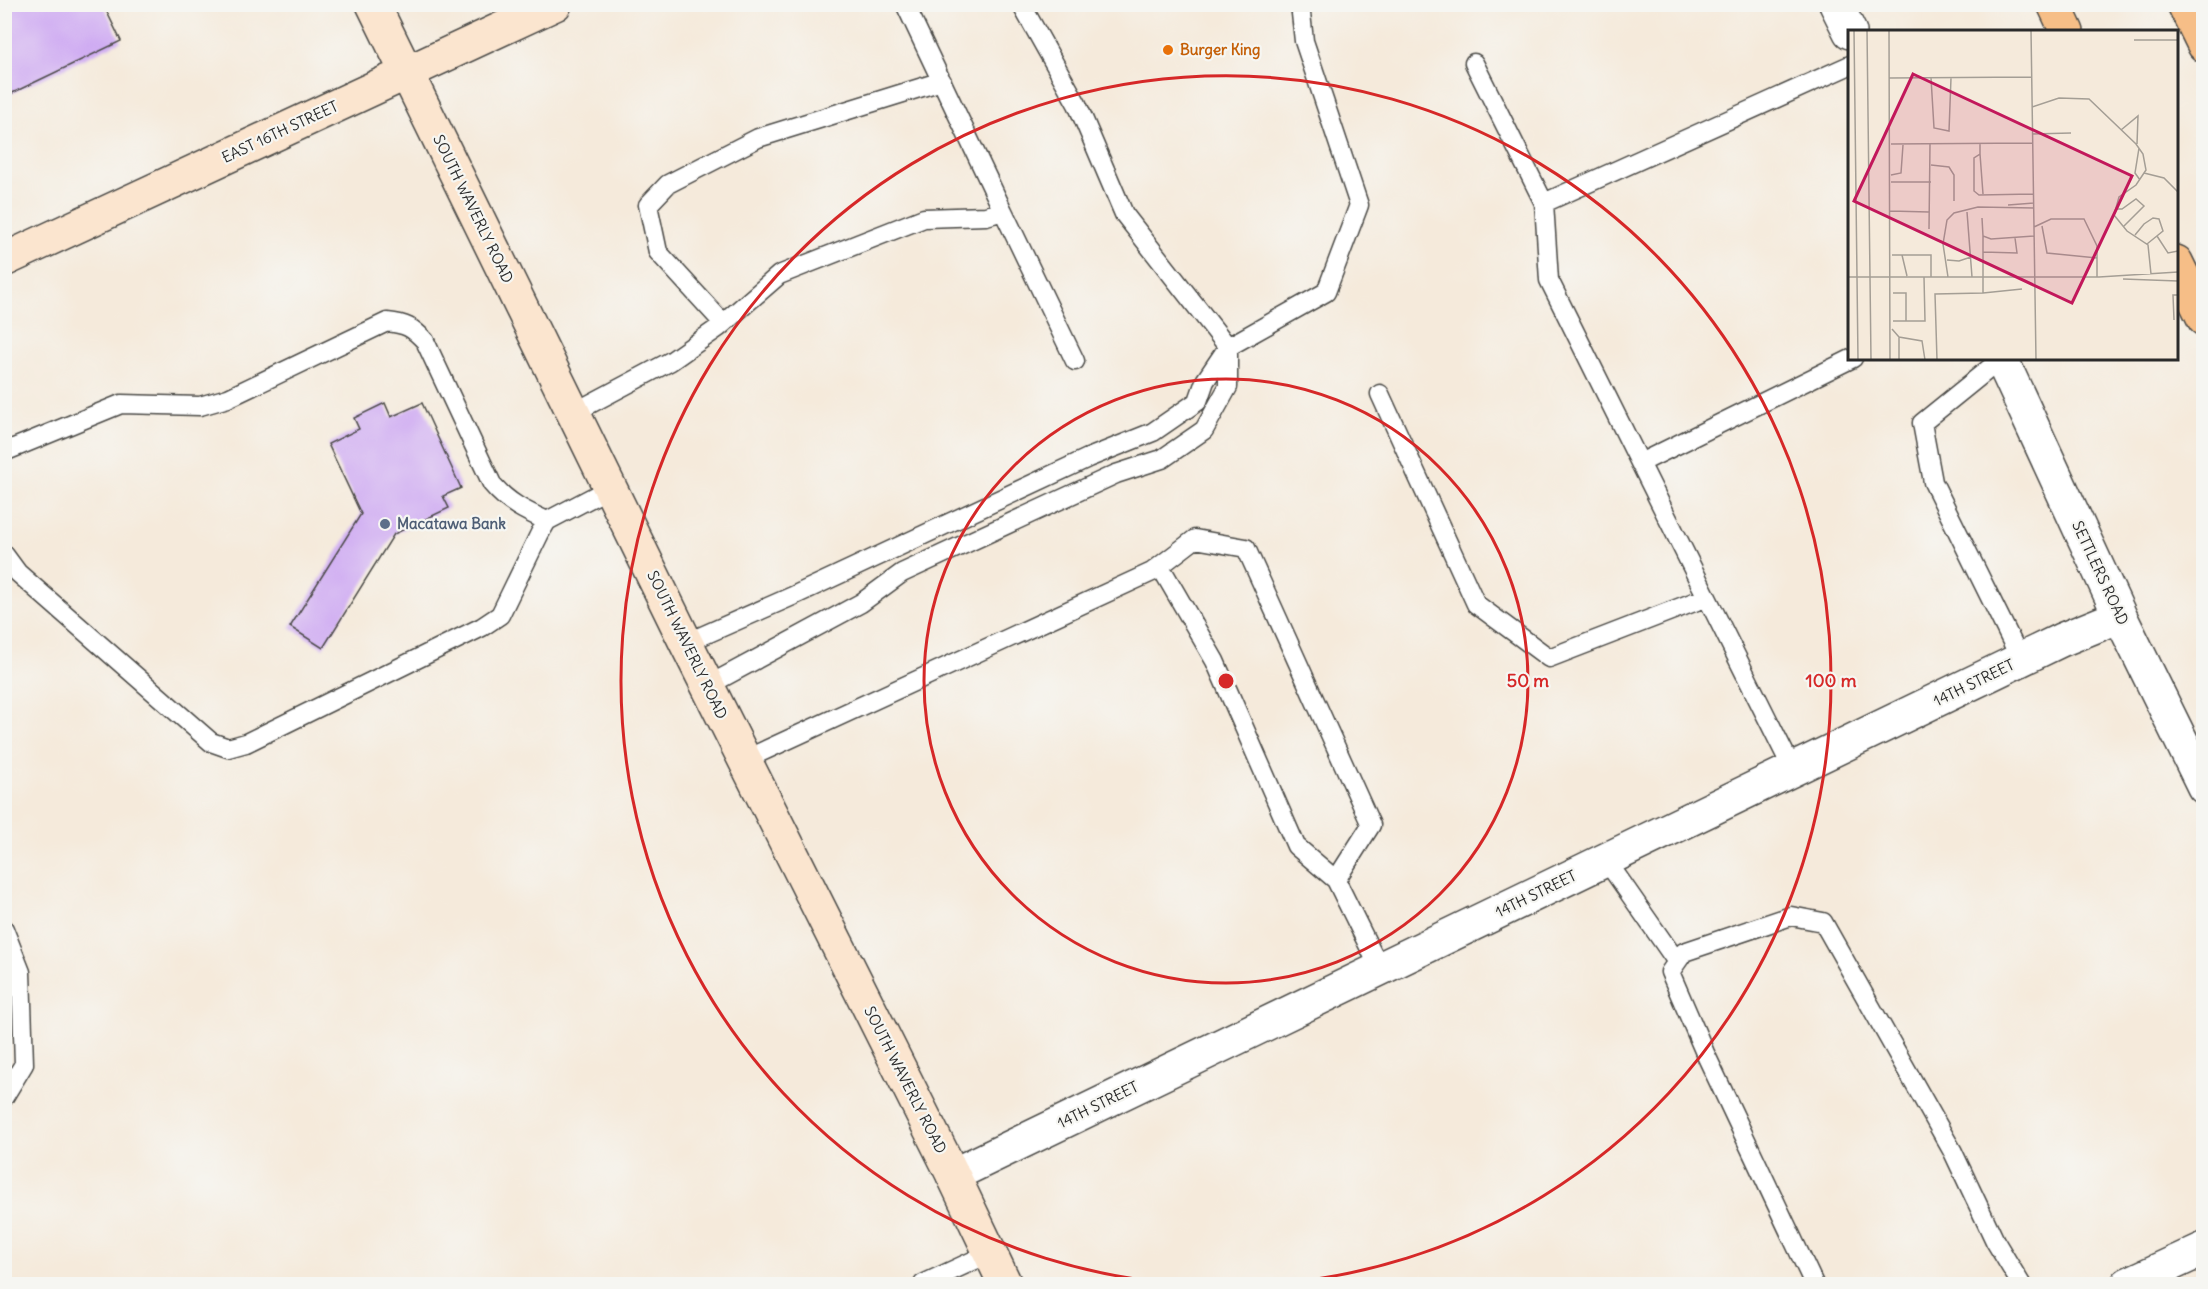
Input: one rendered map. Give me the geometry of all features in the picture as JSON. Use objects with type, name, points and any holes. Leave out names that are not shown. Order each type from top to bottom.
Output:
[{"type":"highway","points":[[2054,4],[2066,30]]},
{"type":"highway","points":[[2184,4],[2204,45]]},
{"type":"highway","points":[[2178,266],[2204,319]]},
{"type":"main road","name":"SOUTH WAVERLY ROAD","points":[[373,4],[707,686],[953,1175],[1005,1284]]},
{"type":"main road","name":"EAST 16TH STREET","points":[[4,260],[555,4]]},
{"type":"street","points":[[1836,4],[1849,30]]},
{"type":"street","name":"SETTLERS ROAD","points":[[2001,360],[2120,616],[2204,787]]},
{"type":"street","name":"14TH STREET","points":[[953,1175],[2021,660],[2120,616]]},
{"type":"street","points":[[2128,1284],[2204,1249]]},
{"type":"lane","points":[[905,4],[1075,361]]},
{"type":"lane","points":[[707,686],[861,603],[902,573],[1116,474],[1162,459],[1204,430],[1228,387],[1228,347],[1124,214],[1077,104],[1021,4]]},
{"type":"lane","points":[[686,643],[795,595],[1088,458],[1153,432],[1198,401],[1205,381],[1228,347],[1326,292],[1359,205],[1304,41],[1300,4]]},
{"type":"lane","points":[[1474,63],[1544,203],[1549,280],[1793,770]]},
{"type":"lane","points":[[1544,203],[1848,66]]},
{"type":"lane","points":[[723,323],[658,252],[648,205],[668,184],[758,138],[942,81]]},
{"type":"lane","points":[[573,412],[672,362],[723,323],[779,275],[924,218],[986,216],[1003,211]]},
{"type":"lane","points":[[4,452],[121,404],[200,406],[228,398],[387,322],[403,324],[416,331],[425,341],[492,484],[504,498],[518,508],[547,521]]},
{"type":"lane","points":[[1640,463],[1849,360]]},
{"type":"lane","points":[[2000,360],[1922,423],[1933,482],[2021,660]]},
{"type":"lane","points":[[1380,394],[1476,604],[1549,658],[1707,597]]},
{"type":"lane","points":[[4,554],[18,573],[211,742],[228,747],[246,743],[482,627],[500,615],[547,521],[610,488]]},
{"type":"lane","points":[[744,760],[1152,572],[1195,539],[1246,548],[1371,825],[1336,880]]},
{"type":"lane","points":[[1160,566],[1215,661],[1296,846],[1336,880],[1380,969]]},
{"type":"lane","points":[[1606,860],[1677,962]]},
{"type":"lane","points":[[1814,1284],[1705,1053],[1670,972],[1684,952],[1791,916],[1823,922],[1953,1152],[1995,1241],[2021,1284]]},
{"type":"lane","points":[[4,1097],[24,1064],[21,972],[6,940]]},
{"type":"lane","points":[[923,1284],[990,1253]]},
{"type":"building","points":[[4,4],[103,4],[121,41],[4,97]]},
{"type":"building","name":"Macatawa Bank","points":[[385,403],[391,417],[422,403],[461,488],[443,496],[449,508],[394,534],[323,648],[290,627],[361,514],[328,444],[359,429],[354,418]]},
{"type":"place","name":"Burger King","points":[[1168,50]]},
{"type":"place","name":"Macatawa Bank","points":[[385,524]]}]
